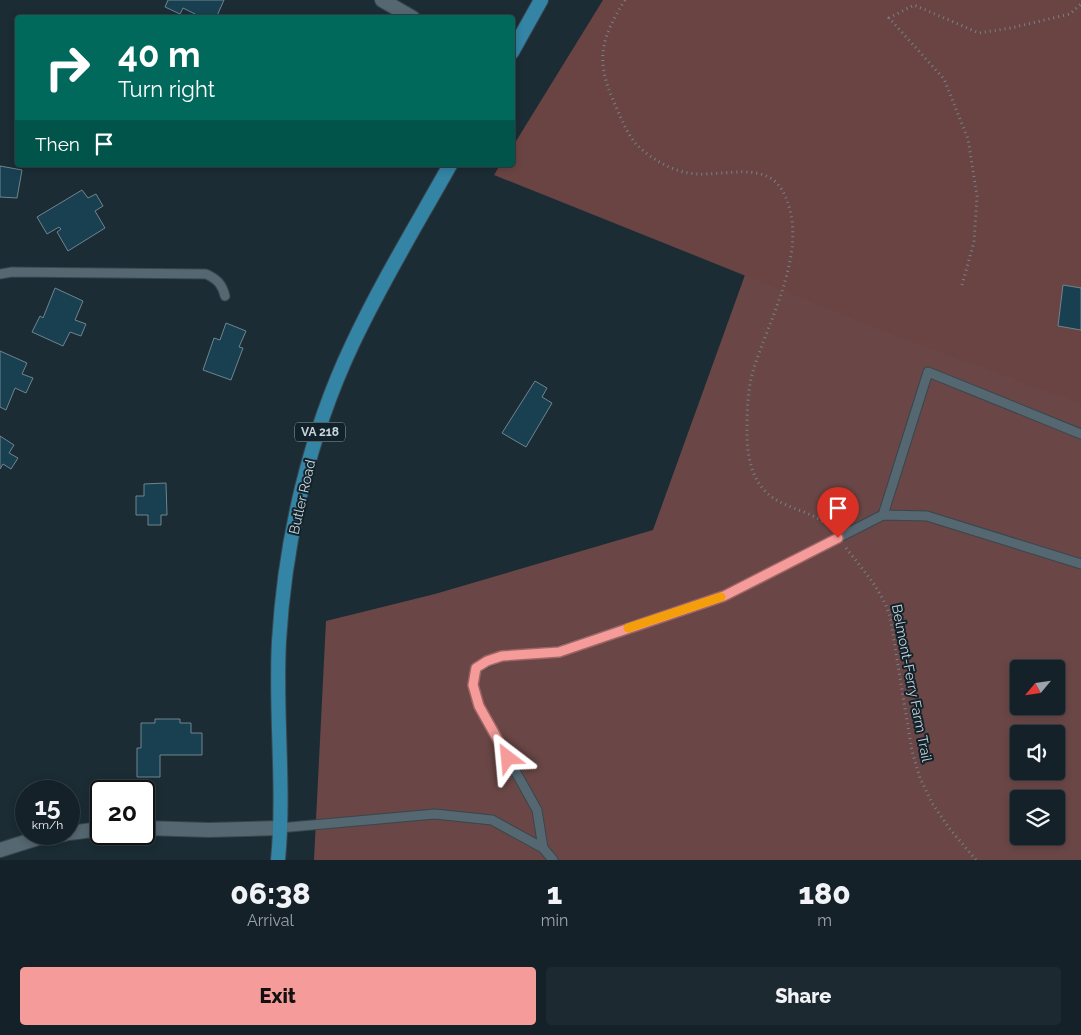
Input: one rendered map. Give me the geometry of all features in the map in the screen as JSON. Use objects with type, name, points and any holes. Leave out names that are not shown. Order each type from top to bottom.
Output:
[{"type":"main road","points":[[515,47],[541,0]]},
{"type":"main road","name":"Butler Road","points":[[278,860],[279,641],[286,574],[297,512],[310,461],[329,403],[352,347],[449,167]]},
{"type":"street","points":[[382,0],[407,15]]},
{"type":"street","points":[[155,828],[209,830],[279,828]]},
{"type":"street","points":[[0,850],[16,845]]},
{"type":"lane","points":[[0,274],[12,272],[206,274],[219,282],[225,296]]},
{"type":"lane","points":[[883,515],[928,372],[1081,434]]},
{"type":"lane","points":[[543,848],[537,810],[479,706],[473,685],[476,668],[487,661],[502,656],[559,652],[724,596],[883,515],[927,516],[1081,564]]},
{"type":"lane","points":[[279,828],[435,814],[492,820],[543,848],[553,860]]},
{"type":"path","name":"Belmont-Ferry Farm Trail","points":[[625,0],[608,27],[601,60],[607,87],[636,144],[654,159],[674,169],[697,174],[728,171],[755,173],[768,178],[781,188],[789,204],[792,220],[792,258],[752,373],[749,396],[748,458],[755,477],[765,491],[777,499],[816,516],[829,526],[869,577],[885,601],[890,616],[912,751],[920,778],[932,803],[949,828],[976,860]]},
{"type":"path","points":[[962,284],[974,242],[977,196],[968,139],[944,79],[889,18],[914,5],[979,33],[1011,28],[1070,14],[1081,4]]},
{"type":"shaded area","points":[[603,0],[1081,0],[1081,404],[896,336],[494,175],[499,167],[515,167],[515,143]]},
{"type":"shaded area","points":[[745,275],[1081,368],[1081,860],[314,860],[326,621],[435,594],[653,530]]},
{"type":"building","points":[[168,0],[224,0],[217,15],[197,15],[183,8],[180,14],[165,7]]},
{"type":"building","points":[[0,166],[22,170],[17,198],[0,197]]},
{"type":"building","points":[[82,190],[88,198],[96,194],[103,206],[95,211],[105,228],[68,251],[57,232],[61,229],[59,227],[47,234],[37,217]]},
{"type":"building","points":[[1063,285],[1081,288],[1081,330],[1058,326]]},
{"type":"building","points":[[55,288],[83,301],[75,320],[86,324],[81,336],[70,332],[63,346],[32,332],[40,316],[43,318]]},
{"type":"building","points":[[226,323],[246,331],[239,347],[243,348],[231,380],[203,370],[214,338],[220,340]]},
{"type":"building","points":[[0,351],[27,363],[22,374],[33,378],[26,393],[15,388],[6,410],[0,407]]},
{"type":"building","points":[[535,381],[547,388],[542,397],[552,403],[526,447],[502,433]]},
{"type":"building","points":[[0,436],[14,445],[9,453],[18,458],[11,469],[3,464],[0,469]]},
{"type":"building","points":[[166,483],[167,515],[161,515],[161,525],[148,525],[148,515],[136,515],[136,496],[144,496],[144,484]]},
{"type":"building","points":[[155,719],[180,719],[180,723],[191,723],[191,733],[202,733],[202,755],[160,755],[160,777],[137,777],[137,748],[141,748],[141,723],[155,723]]},
{"type":"slow traffic","points":[[628,628],[721,597]]},
{"type":"route","points":[[508,758],[479,706],[473,685],[476,668],[487,661],[502,656],[559,652],[724,596],[838,538]]}]
